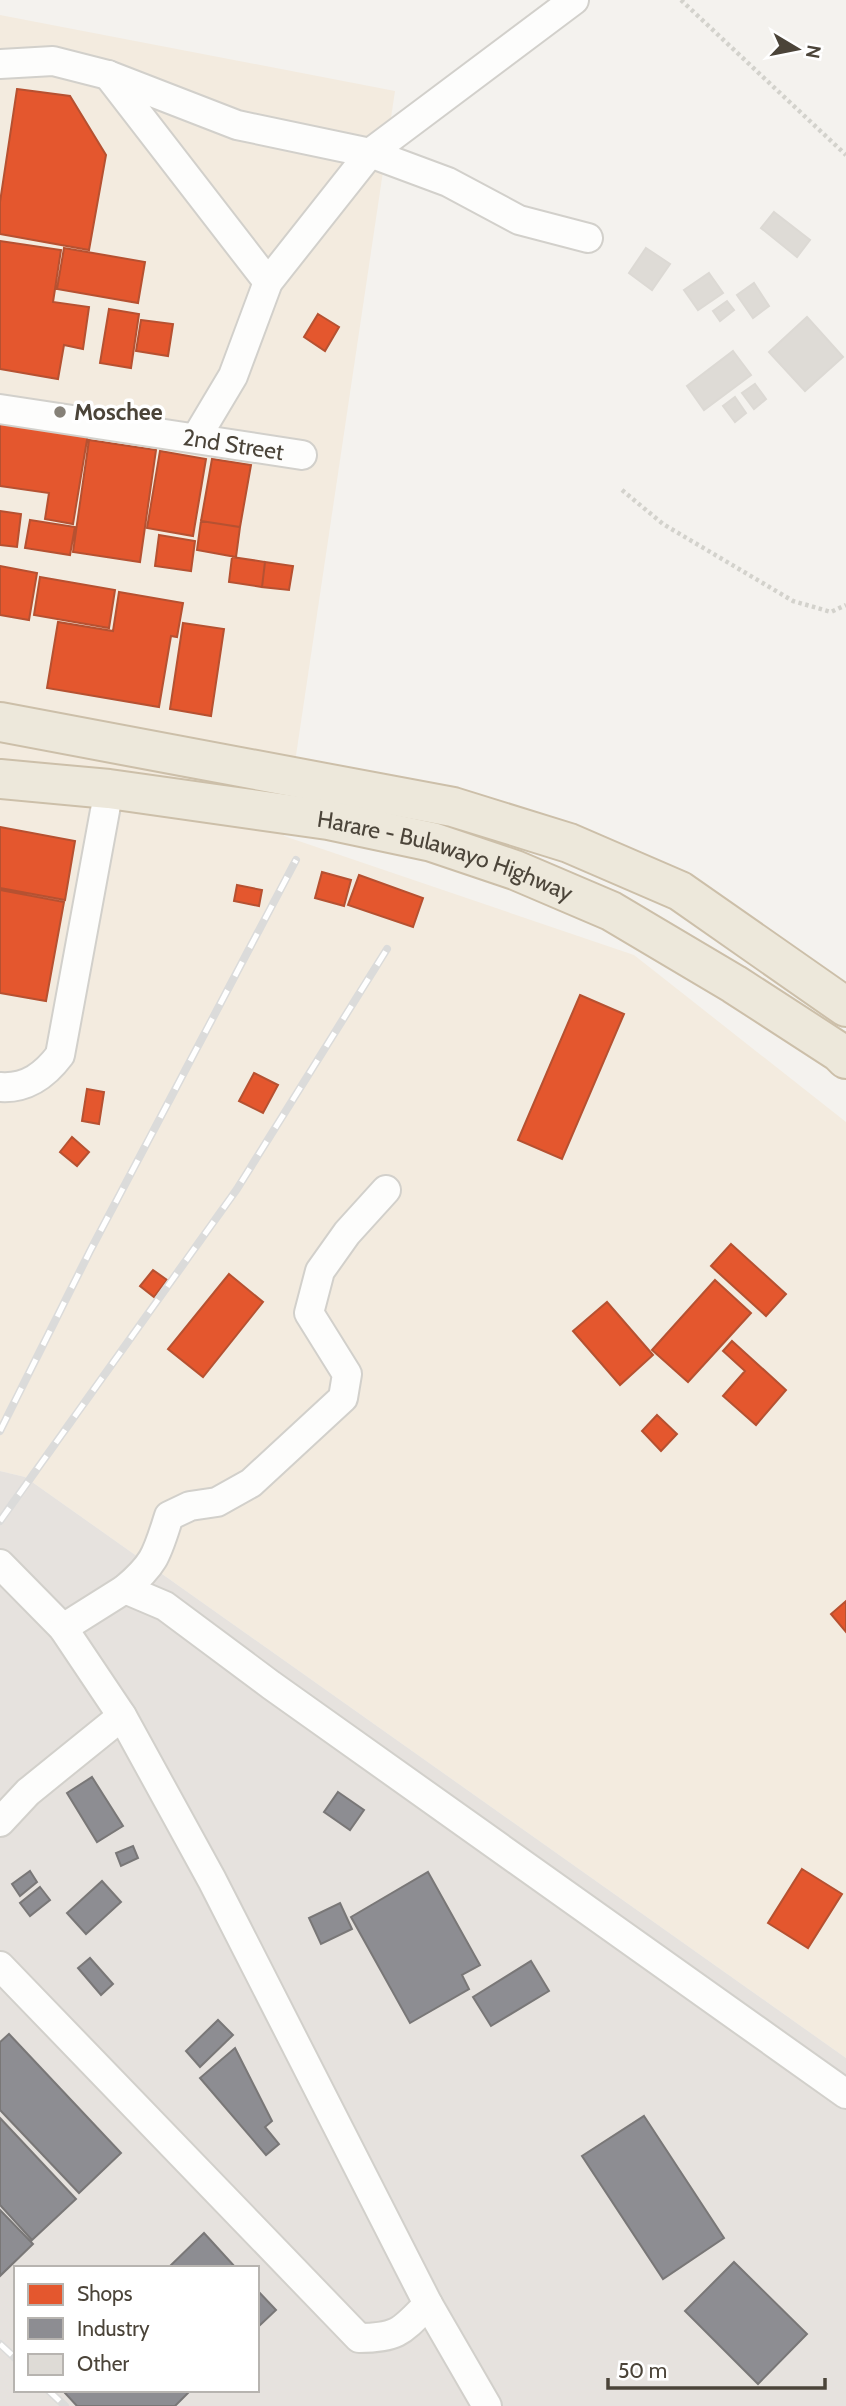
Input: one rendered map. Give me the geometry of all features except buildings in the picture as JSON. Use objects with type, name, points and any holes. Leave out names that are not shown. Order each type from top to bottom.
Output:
[{"type":"highway","name":"Harare - Bulawayo Highway","points":[[0,722],[453,807],[569,843],[680,891],[846,1007]]},
{"type":"highway","points":[[109,789],[116,744]]},
{"type":"highway","name":"Harare - Bulawayo Highway","points":[[0,779],[109,789],[354,825],[432,842],[515,870],[611,911],[844,1053]]},
{"type":"street","points":[[195,438],[233,376],[268,282],[370,153],[574,0]]},
{"type":"street","points":[[0,64],[53,61],[108,75],[237,125],[370,153],[448,182],[519,220],[588,238]]},
{"type":"street","points":[[108,75],[268,282]]},
{"type":"street","name":"2nd Street","points":[[0,408],[302,455]]},
{"type":"street","points":[[0,1087],[31,1082],[47,1072],[60,1055],[109,789]]},
{"type":"street","points":[[63,1629],[125,1589],[143,1574],[156,1555],[169,1516],[190,1506],[217,1502],[251,1483],[343,1398],[348,1374],[309,1313],[320,1271],[346,1233],[386,1190]]},
{"type":"street","points":[[0,1564],[63,1629],[122,1716],[212,1880],[428,2304],[487,2406]]},
{"type":"street","points":[[125,1589],[165,1606],[282,1693],[846,2094]]},
{"type":"street","points":[[0,1822],[27,1792],[122,1716]]},
{"type":"street","points":[[0,1966],[359,2338],[382,2338],[401,2331],[428,2304]]},
{"type":"path","points":[[681,0],[846,155]]},
{"type":"path","points":[[622,490],[663,524],[793,601],[831,612],[846,605]]},
{"type":"shaded area","points":[[0,15],[395,91],[284,836],[634,955],[846,1122],[846,2058],[25,1477],[0,1471]]},
{"type":"shaded area","points":[[0,1471],[25,1477],[846,2058],[846,2406],[0,2406]]},
{"type":"railway","points":[[0,1431],[90,1251],[296,860]]},
{"type":"railway","points":[[0,1521],[237,1189],[387,949]]},
{"type":"railway","points":[[0,2344],[14,2357]]},
{"type":"railway","points":[[50,2392],[65,2406]]},
{"type":"place","name":"Moschee","points":[[60,412]]}]
